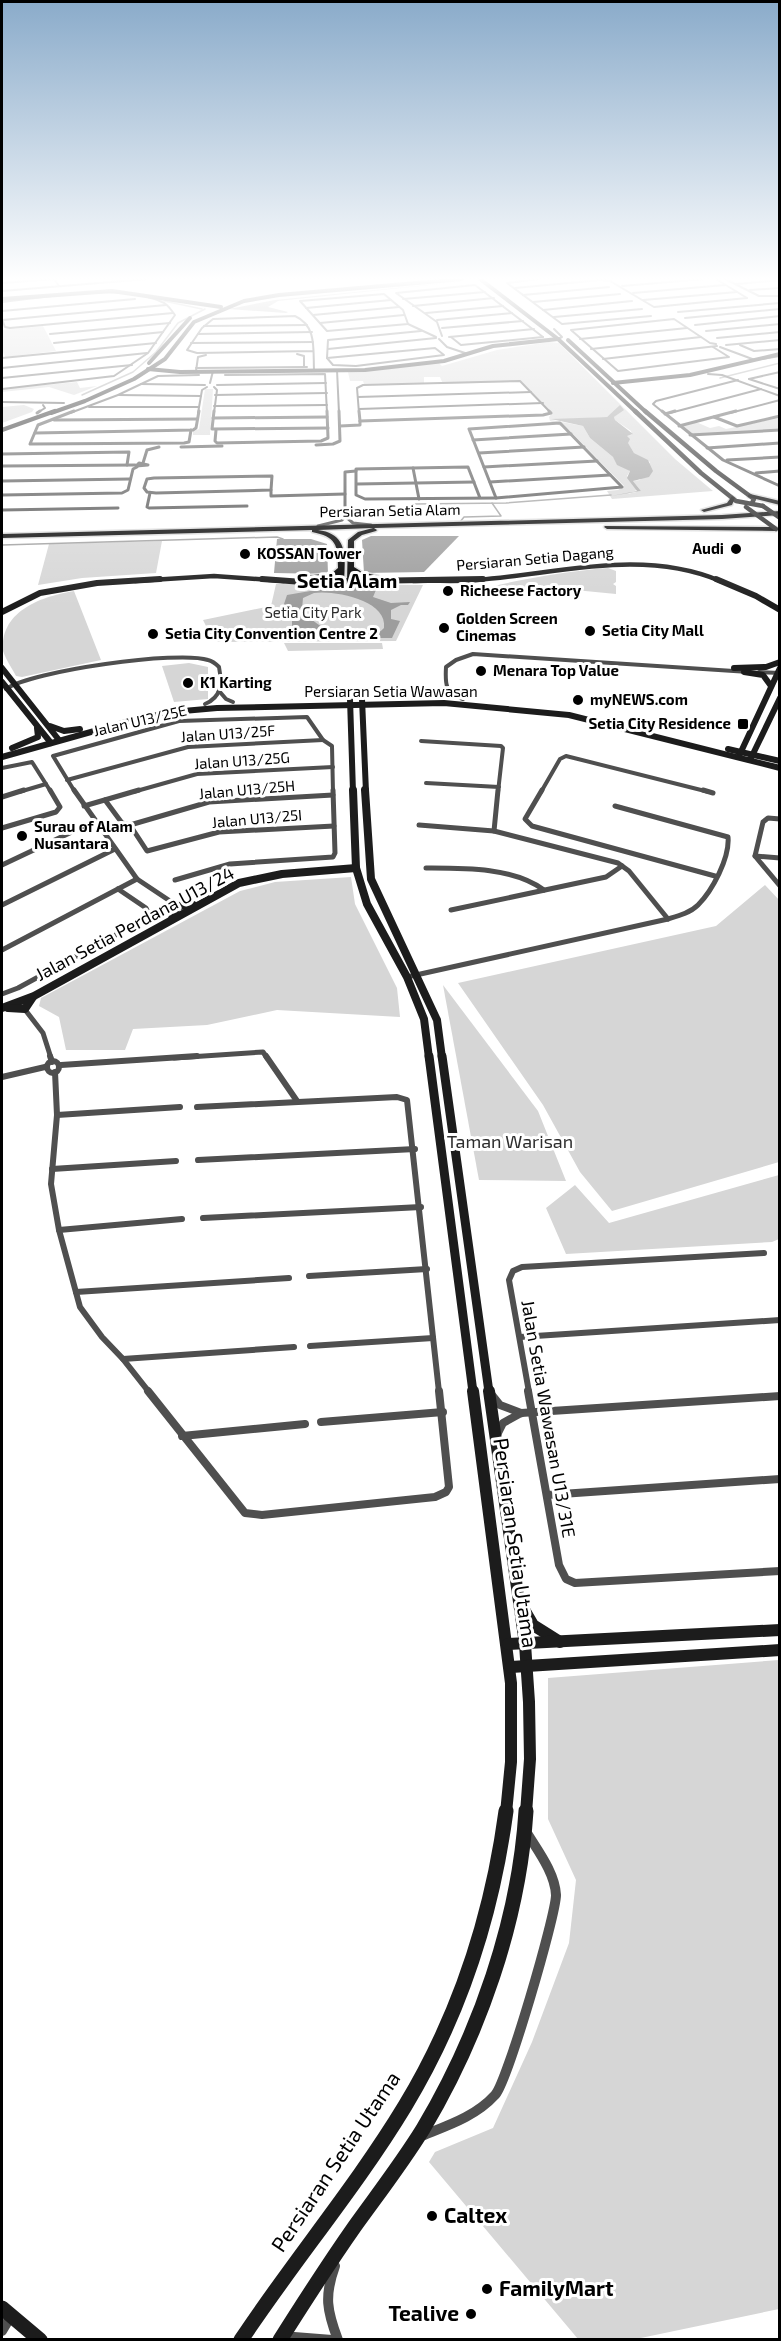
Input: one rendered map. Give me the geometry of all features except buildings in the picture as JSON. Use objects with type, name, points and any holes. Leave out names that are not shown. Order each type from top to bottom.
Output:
[{"type":"highway","points":[[750,496],[780,504]]},
{"type":"highway","points":[[704,510],[730,504],[732,498]]},
{"type":"highway","points":[[763,506],[780,504]]},
{"type":"highway","points":[[543,521],[749,506]]},
{"type":"highway","name":"Persiaran Setia Alam","points":[[2,538],[64,538],[722,517],[780,513]]},
{"type":"highway","points":[[585,527],[780,518]]},
{"type":"highway","points":[[350,580],[350,548],[353,537],[379,527],[585,527],[779,531]]},
{"type":"highway","points":[[316,529],[335,537],[340,542],[341,580]]},
{"type":"highway","name":"Persiaran Setia Alam","points":[[2,538],[43,533],[316,529]]},
{"type":"highway","points":[[350,568],[360,574],[379,577]]},
{"type":"highway","points":[[304,578],[334,575],[341,569]]},
{"type":"street","points":[[2,430],[37,413],[103,388]]},
{"type":"street","points":[[2,430],[115,388]]},
{"type":"street","points":[[132,388],[38,425],[30,444],[36,446],[189,442],[189,430]]},
{"type":"street","points":[[35,433],[189,430],[196,428],[203,388]]},
{"type":"street","points":[[216,388],[212,429],[328,428]]},
{"type":"street","points":[[218,430],[215,441],[217,442],[321,441],[328,438],[327,388]]},
{"type":"street","points":[[143,463],[145,452],[153,447],[337,444],[340,441],[338,388]]},
{"type":"street","points":[[339,425],[360,425],[357,388]]},
{"type":"street","points":[[360,421],[551,413],[527,388]]},
{"type":"street","points":[[611,388],[701,473],[732,498],[749,506],[779,531]]},
{"type":"street","points":[[622,388],[716,471],[755,500],[749,506]]},
{"type":"street","points":[[701,388],[653,402],[679,426],[723,460],[779,486]]},
{"type":"street","points":[[665,414],[761,389],[780,398]]},
{"type":"street","points":[[358,397],[531,392]]},
{"type":"street","points":[[215,395],[327,393]]},
{"type":"street","points":[[118,395],[201,396]]},
{"type":"street","points":[[679,426],[780,398]]},
{"type":"street","points":[[2,402],[23,401],[43,405],[64,403]]},
{"type":"street","points":[[359,409],[543,403]]},
{"type":"street","points":[[37,413],[45,408],[43,405]]},
{"type":"street","points":[[214,406],[327,405]]},
{"type":"street","points":[[87,407],[199,407]]},
{"type":"street","points":[[714,417],[737,426],[780,416]]},
{"type":"street","points":[[213,418],[327,417]]},
{"type":"street","points":[[52,419],[197,418]]},
{"type":"street","points":[[356,471],[356,495],[366,500],[496,498],[615,489],[622,486],[563,425],[554,422],[476,426],[469,429],[496,498]]},
{"type":"street","points":[[690,435],[780,430]]},
{"type":"street","points":[[473,440],[571,434]]},
{"type":"street","points":[[706,448],[780,443]]},
{"type":"street","points":[[479,453],[584,447]]},
{"type":"street","points":[[2,454],[130,453],[127,465]]},
{"type":"street","points":[[723,460],[780,457]]},
{"type":"street","points":[[484,467],[597,461]]},
{"type":"street","points":[[2,495],[126,492],[136,466],[143,463],[148,464],[149,471]]},
{"type":"street","points":[[2,466],[147,466]]},
{"type":"street","points":[[316,529],[338,523],[345,516],[345,472],[356,471],[356,469],[468,467],[480,498]]},
{"type":"street","points":[[414,468],[418,499]]},
{"type":"street","points":[[755,473],[780,471]]},
{"type":"street","points":[[490,482],[610,475]]},
{"type":"street","points":[[247,506],[149,508],[147,507],[148,492],[144,488],[149,478],[272,476],[271,496],[345,494]]},
{"type":"street","points":[[2,481],[130,479]]},
{"type":"street","points":[[357,484],[474,482]]},
{"type":"street","points":[[148,492],[272,490]]},
{"type":"street","points":[[749,506],[763,506],[780,518]]},
{"type":"street","points":[[2,510],[118,508]]},
{"type":"street","points":[[345,516],[353,523],[379,527]]},
{"type":"street","name":"Persiaran Setia Dagang","points":[[350,580],[379,577],[483,575],[599,562],[653,562],[712,573],[739,583],[780,604]]},
{"type":"street","points":[[611,565],[623,568],[645,565]]},
{"type":"street","name":"Persiaran Setia Dagang","points":[[2,612],[40,593],[97,583],[214,576],[292,581],[499,578],[611,565],[674,568],[713,578],[756,596],[780,610]]},
{"type":"street","name":"Persiaran Setia Dagang","points":[[2,606],[35,590],[94,580],[212,572],[341,580]]},
{"type":"street","points":[[463,699],[451,696],[445,688],[447,665],[473,654],[779,671],[739,755]]},
{"type":"street","points":[[6,689],[13,684],[88,667],[193,656],[216,663],[219,667],[220,692],[226,699],[233,702]]},
{"type":"street","points":[[735,670],[766,667],[780,662]]},
{"type":"street","points":[[2,668],[39,723],[40,735],[38,737],[12,748]]},
{"type":"street","points":[[735,670],[763,675],[771,686]]},
{"type":"street","points":[[2,682],[13,684]]},
{"type":"street","points":[[2,682],[53,739]]},
{"type":"street","points":[[429,697],[437,695],[445,688]]},
{"type":"street","points":[[206,704],[214,700],[220,692]]},
{"type":"street","name":"Persiaran Setia Wawasan","points":[[2,751],[172,712],[218,708],[351,705],[429,697],[569,710],[627,722],[721,747],[739,755]]},
{"type":"street","points":[[753,754],[780,698]]},
{"type":"street","name":"Persiaran Setia Wawasan","points":[[2,757],[80,729],[148,711],[233,702],[351,705]]},
{"type":"street","name":"Persiaran Setia Wawasan","points":[[362,704],[444,703],[569,715],[739,755],[753,754],[780,760]]},
{"type":"street","name":"Persiaran Setia Utama","points":[[241,2340],[271,2293],[406,2105],[448,2019],[474,1959],[491,1897],[505,1818],[512,1745],[511,1667],[424,1019],[412,976],[371,879],[368,857],[362,704]]},
{"type":"street","name":"Persiaran Setia Utama","points":[[282,2340],[346,2238],[417,2138],[463,2052],[487,1995],[510,1912],[525,1830],[530,1755],[528,1668],[525,1644],[437,1020],[368,904],[358,873],[351,705]]},
{"type":"street","name":"Jalan U13/25E","points":[[67,780],[53,756],[178,721],[307,717],[323,740]]},
{"type":"street","points":[[39,723],[58,731],[80,729]]},
{"type":"street","points":[[175,880],[230,864],[333,857],[335,853],[332,746],[323,740]]},
{"type":"street","name":"Jalan U13/25F","points":[[67,780],[188,747],[323,740]]},
{"type":"street","points":[[421,741],[501,746],[503,748],[494,831]]},
{"type":"street","points":[[721,747],[744,744]]},
{"type":"street","name":"Persiaran Setia Wawasan","points":[[753,754],[780,768]]},
{"type":"street","points":[[713,793],[566,756],[560,759],[525,819],[532,826],[715,876]]},
{"type":"street","points":[[2,768],[30,762],[60,807],[59,810],[2,828]]},
{"type":"street","name":"Jalan U13/25G","points":[[84,806],[197,774],[333,767]]},
{"type":"street","points":[[67,780],[137,879],[185,911]]},
{"type":"street","points":[[426,783],[499,787]]},
{"type":"street","points":[[2,797],[46,784]]},
{"type":"street","name":"Jalan U13/25H","points":[[130,825],[209,802],[333,795]]},
{"type":"street","points":[[105,800],[123,823],[130,825]]},
{"type":"street","points":[[412,976],[668,918],[680,915],[698,905],[725,858],[730,842],[728,837],[615,806]]},
{"type":"street","points":[[755,856],[764,822],[768,818],[780,819]]},
{"type":"street","points":[[2,865],[95,821]]},
{"type":"street","name":"Jalan U13/25I","points":[[130,825],[147,851],[219,832],[334,826]]},
{"type":"street","points":[[419,825],[494,831],[622,866],[668,918]]},
{"type":"street","points":[[2,905],[115,849]]},
{"type":"street","points":[[755,856],[780,858]]},
{"type":"street","points":[[755,856],[780,886]]},
{"type":"street","points":[[358,873],[368,857]]},
{"type":"street","points":[[342,869],[356,858]]},
{"type":"street","points":[[451,910],[606,877],[622,866]]},
{"type":"street","points":[[426,868],[481,869],[534,883],[544,890]]},
{"type":"street","points":[[342,869],[371,879]]},
{"type":"street","name":"Jalan Setia Perdana U13/24","points":[[2,1008],[34,996],[239,883],[261,877],[342,869]]},
{"type":"street","points":[[2,950],[137,879]]},
{"type":"street","points":[[2,994],[18,988],[145,919],[149,914],[146,908],[118,889]]},
{"type":"street","points":[[177,906],[201,903]]},
{"type":"street","points":[[172,919],[177,906]]},
{"type":"street","points":[[25,1009],[26,1004],[34,996]]},
{"type":"street","points":[[18,1003],[43,1033],[52,1062]]},
{"type":"street","points":[[2,1008],[25,1009]]},
{"type":"street","points":[[52,1062],[61,1065],[263,1052],[297,1101]]},
{"type":"street","points":[[2,1077],[45,1067],[52,1062]]},
{"type":"street","points":[[61,1065],[55,1072],[57,1115],[52,1169],[53,1203],[80,1307],[236,1504],[245,1513],[262,1515],[441,1495],[446,1492],[450,1482],[433,1338],[415,1149],[410,1107],[407,1100],[397,1096],[197,1107]]},
{"type":"street","points":[[45,1067],[48,1071],[55,1072]]},
{"type":"street","points":[[57,1115],[180,1107]]},
{"type":"street","points":[[198,1160],[415,1149]]},
{"type":"street","points":[[52,1169],[176,1161]]},
{"type":"street","points":[[203,1218],[421,1207]]},
{"type":"street","points":[[59,1230],[182,1219]]},
{"type":"street","name":"Jalan Setia Wawasan U13/31E","points":[[765,1253],[522,1267],[513,1271],[509,1280],[560,1574],[566,1581],[575,1583],[780,1570]]},
{"type":"street","points":[[309,1276],[427,1269]]},
{"type":"street","points":[[76,1292],[288,1278]]},
{"type":"street","points":[[520,1337],[779,1320]]},
{"type":"street","points":[[310,1346],[433,1338]]},
{"type":"street","points":[[123,1359],[294,1347]]},
{"type":"street","points":[[489,1390],[500,1405],[521,1413]]},
{"type":"street","points":[[496,1439],[503,1423],[521,1413],[780,1396]]},
{"type":"street","points":[[321,1422],[442,1412]]},
{"type":"street","points":[[182,1436],[305,1424]]},
{"type":"street","points":[[547,1494],[780,1479]]},
{"type":"street","points":[[519,1601],[533,1625],[560,1642]]},
{"type":"street","points":[[508,1644],[780,1630]]},
{"type":"street","points":[[511,1667],[528,1668],[780,1650]]},
{"type":"street","points":[[417,2138],[471,2116],[497,2094],[531,1997],[556,1896],[554,1880],[549,1869],[525,1830]]},
{"type":"street","points":[[338,2340],[327,2312],[326,2289],[346,2238]]},
{"type":"street","points":[[2,2331],[6,2312],[40,2340]]},
{"type":"street","points":[[282,2340],[294,2337],[332,2340]]},
{"type":"green space","points":[[10,388],[37,388],[2,392],[2,389]]},
{"type":"green space","points":[[53,388],[91,388],[74,395]]},
{"type":"green space","points":[[528,388],[604,388],[675,459],[713,491],[612,499],[607,491],[618,490],[624,486],[569,430],[550,421],[549,417],[552,413]],"holes":[[[616,410],[621,411],[614,417],[631,431],[632,435],[623,436],[634,453],[650,462],[640,480],[633,481],[641,491],[627,494],[637,490],[627,476],[630,471],[590,438],[583,426],[551,420],[607,417]]]},
{"type":"green space","points":[[205,389],[213,389],[210,435],[193,435],[193,431],[199,429]]},
{"type":"green space","points":[[24,405],[34,409],[32,412],[2,423],[2,407]]},
{"type":"green space","points":[[779,418],[779,430],[690,435],[679,426],[696,422],[710,428],[719,426],[726,429]]},
{"type":"green space","points":[[162,541],[156,573],[82,578],[38,585],[49,544]]},
{"type":"green space","points":[[608,568],[616,571],[616,582],[613,584],[616,586],[616,594],[575,590],[574,585],[560,585],[559,589],[554,591],[489,587],[548,575]]},
{"type":"green space","name":"Setia City Park","points":[[276,584],[423,585],[396,641],[214,642],[203,620],[271,606]]},
{"type":"green space","points":[[74,591],[101,660],[22,677],[16,676],[3,651],[4,637],[9,625],[26,607],[50,597]]},
{"type":"green space","points":[[284,643],[382,643],[383,649],[288,651]]},
{"type":"green space","name":"K1 Karting","points":[[189,663],[208,667],[208,699],[174,702],[162,666]]},
{"type":"green space","points":[[351,877],[355,904],[397,988],[400,1017],[277,1010],[207,1025],[133,1029],[125,1050],[66,1050],[59,1017],[39,1006],[41,998],[240,891],[275,882]]},
{"type":"green space","points":[[765,885],[780,901],[779,1162],[612,1211],[580,1172],[543,1105],[458,983],[716,926]]},
{"type":"green space","name":"Taman Warisan","points":[[443,985],[538,1111],[566,1181],[479,1180]]},
{"type":"green space","points":[[779,1175],[779,1239],[772,1242],[566,1254],[546,1208],[575,1185],[609,1223]]},
{"type":"green space","points":[[779,1660],[779,2309],[636,2339],[578,2339],[429,2162],[435,2152],[493,2128],[532,2042],[569,1943],[576,1880],[548,1819],[548,1678]]},
{"type":"shaded area","points":[[620,405],[624,410],[614,417],[615,420],[633,434],[627,436],[630,439],[628,443],[634,453],[648,460],[653,471],[649,477],[633,481],[641,491],[611,496],[637,491],[627,478],[630,471],[617,465],[613,457],[590,438],[583,426],[551,419],[607,417]]},
{"type":"shaded area","points":[[371,536],[459,536],[424,572],[364,573],[362,540]]},
{"type":"shaded area","points":[[277,539],[311,539],[327,544],[328,574],[274,573]]},
{"type":"shaded area","points":[[318,587],[373,587],[372,589],[376,590],[373,597],[391,603],[410,602],[408,605],[401,605],[391,610],[391,619],[400,621],[392,638],[289,638],[283,631],[292,630],[292,608],[271,610],[283,607],[287,595],[316,590]],"holes":[[[323,592],[346,595],[369,604],[378,610],[383,618],[384,628],[376,634],[353,637],[341,635],[318,624],[302,609],[303,598]]]},
{"type":"waterway","points":[[82,395],[97,388]]},
{"type":"waterway","points":[[492,503],[611,495]]},
{"type":"waterway","points":[[413,504],[492,503]]},
{"type":"waterway","points":[[460,522],[464,517],[501,516],[492,503]]},
{"type":"waterway","points":[[2,545],[277,537],[283,539]]},
{"type":"place","name":"Audi","points":[[736,549]]},
{"type":"place","name":"KOSSAN Tower","points":[[245,554]]},
{"type":"place","name":"Richeese Factory","points":[[448,591]]},
{"type":"place","name":"Golden Screen Cinemas","points":[[444,628]]},
{"type":"place","name":"Setia City Mall","points":[[590,631]]},
{"type":"place","name":"Setia City Convention Centre 2","points":[[153,634]]},
{"type":"place","name":"Menara Top Value","points":[[481,671]]},
{"type":"place","name":"K1 Karting","points":[[188,683]]},
{"type":"place","name":"myNEWS.com","points":[[578,700]]},
{"type":"place","name":"Setia City Residence","points":[[743,724]]},
{"type":"place","name":"Surau of Alam Nusantara","points":[[22,836]]},
{"type":"place","name":"Caltex","points":[[432,2216]]},
{"type":"place","name":"FamilyMart","points":[[487,2289]]},
{"type":"place","name":"Tealive","points":[[471,2314]]},
{"type":"district","name":"Setia Alam","points":[[347,581]]}]
